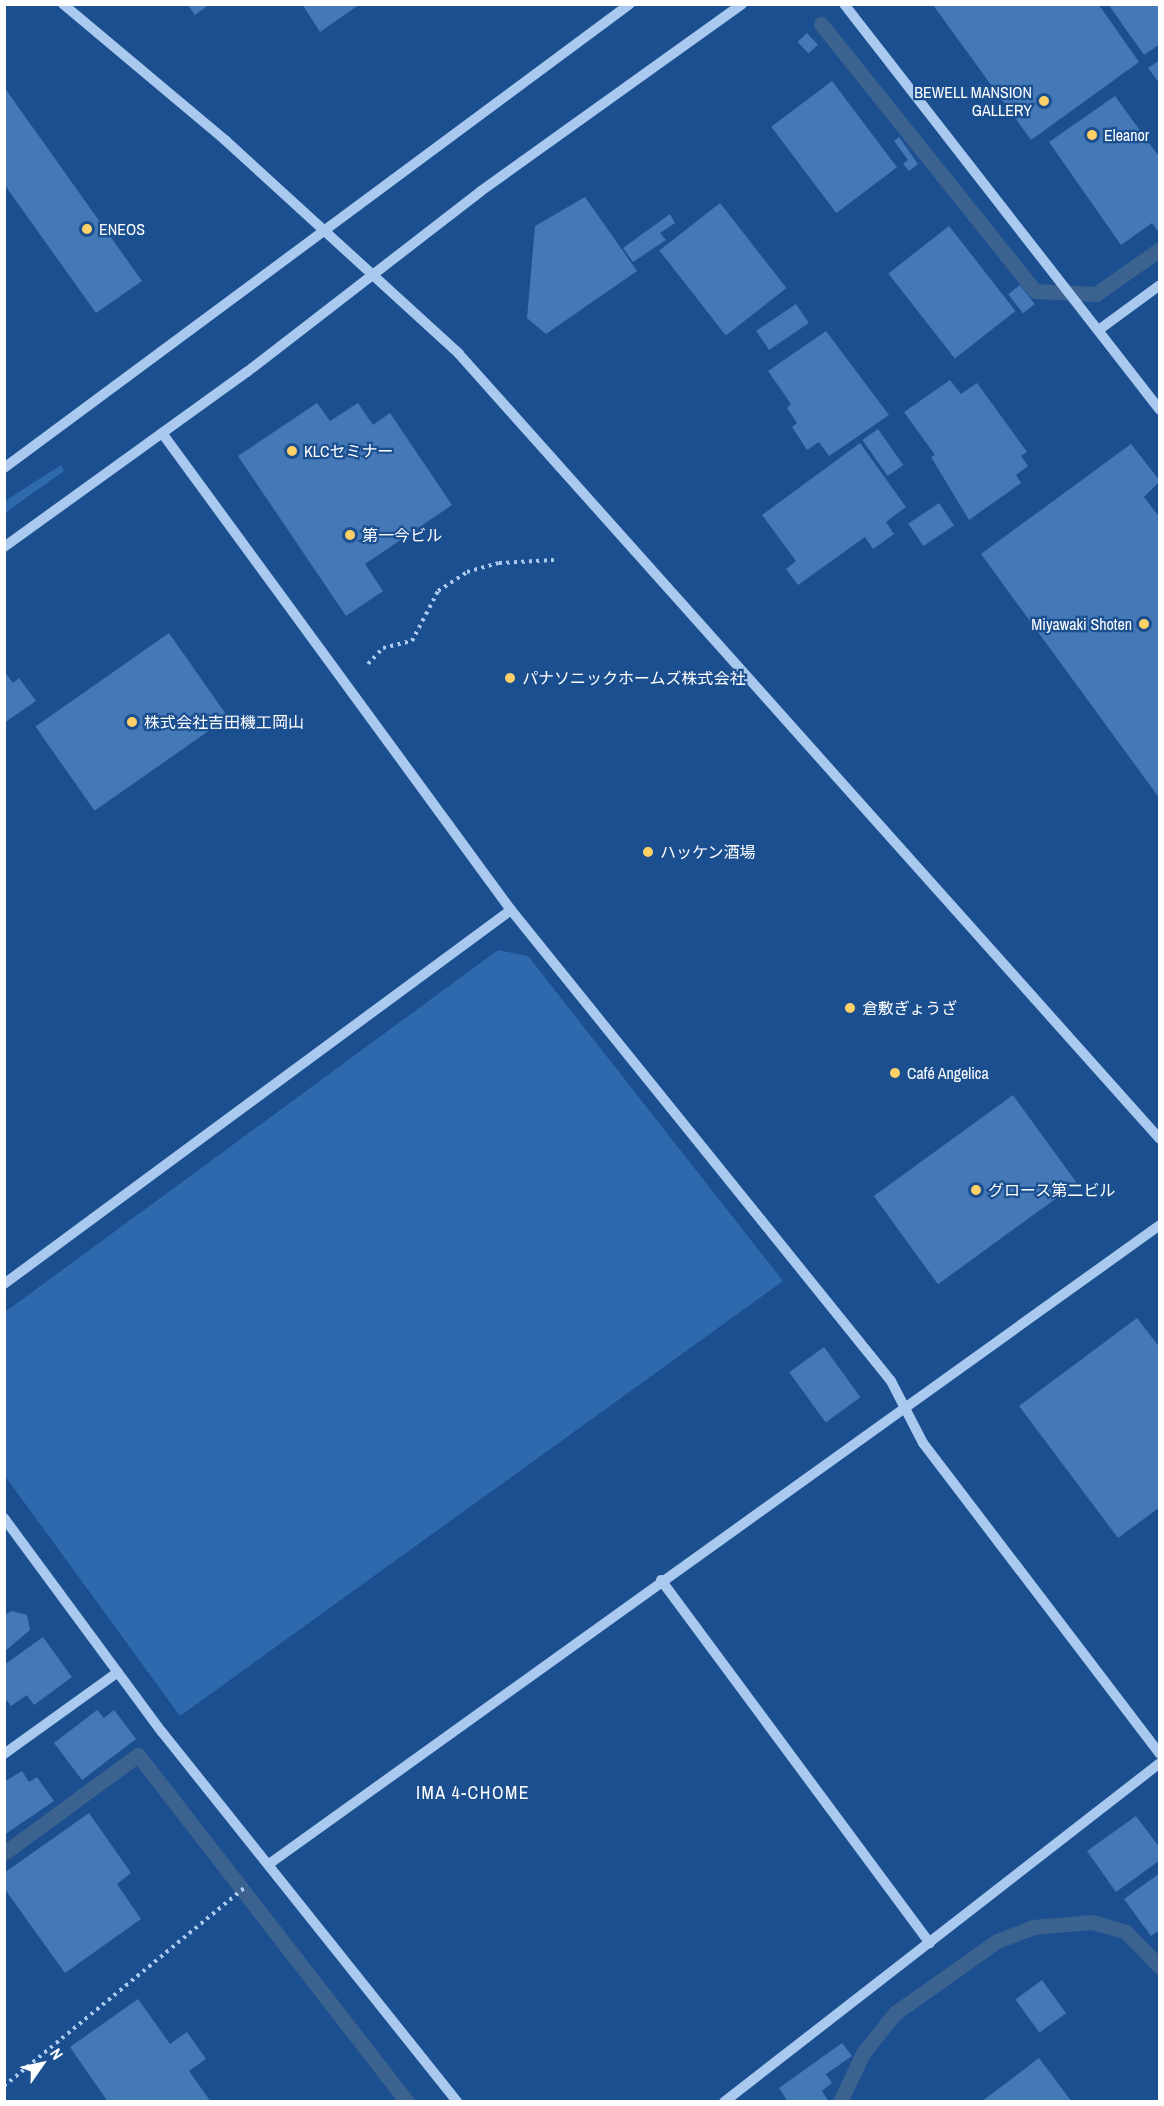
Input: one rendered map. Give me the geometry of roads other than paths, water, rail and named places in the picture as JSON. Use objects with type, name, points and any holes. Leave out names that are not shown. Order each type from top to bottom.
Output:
[{"type":"street","points":[[63,4],[373,275],[459,354],[1160,1139]]},
{"type":"street","points":[[4,468],[630,4]]},
{"type":"street","points":[[4,547],[162,434],[373,275],[742,4]]},
{"type":"street","points":[[844,4],[1100,329],[1160,410]]},
{"type":"street","points":[[1100,329],[1160,285]]},
{"type":"street","points":[[162,434],[511,910],[797,1259],[905,1407],[923,1443],[1160,1754]]},
{"type":"street","points":[[4,1284],[511,910]]},
{"type":"street","points":[[269,1864],[661,1580],[1160,1225]]},
{"type":"street","points":[[4,1518],[118,1672],[458,2102]]},
{"type":"street","points":[[661,1580],[930,1943]]},
{"type":"street","points":[[4,1754],[118,1672]]},
{"type":"street","points":[[724,2102],[1160,1763]]},
{"type":"waterway","points":[[821,24],[1035,291],[1096,294],[1160,249]]},
{"type":"waterway","points":[[4,1853],[138,1755],[407,2102]]},
{"type":"waterway","points":[[840,2102],[863,2053],[895,2013],[997,1941],[1033,1927],[1092,1922],[1126,1932],[1160,1967]]},
{"type":"place","name":"BEWELL MANSION GALLERY","points":[[1044,101]]},
{"type":"place","name":"Eleanor","points":[[1092,135]]},
{"type":"place","name":"ENEOS","points":[[87,229]]},
{"type":"place","name":"KLCセミナー","points":[[292,451]]},
{"type":"place","name":"第一今ビル","points":[[350,535]]},
{"type":"place","name":"Miyawaki Shoten","points":[[1144,624]]},
{"type":"place","name":"パナソニックホームズ株式会社","points":[[510,678]]},
{"type":"place","name":"株式会社吉田機工岡山","points":[[132,722]]},
{"type":"place","name":"ハッケン酒場","points":[[648,852]]},
{"type":"place","name":"倉敷ぎょうざ","points":[[850,1008]]},
{"type":"place","name":"Café Angelica","points":[[895,1073]]},
{"type":"place","name":"グロース第二ビル","points":[[976,1190]]},
{"type":"district","name":"IMA 4-CHOME","points":[[473,1793]]}]
